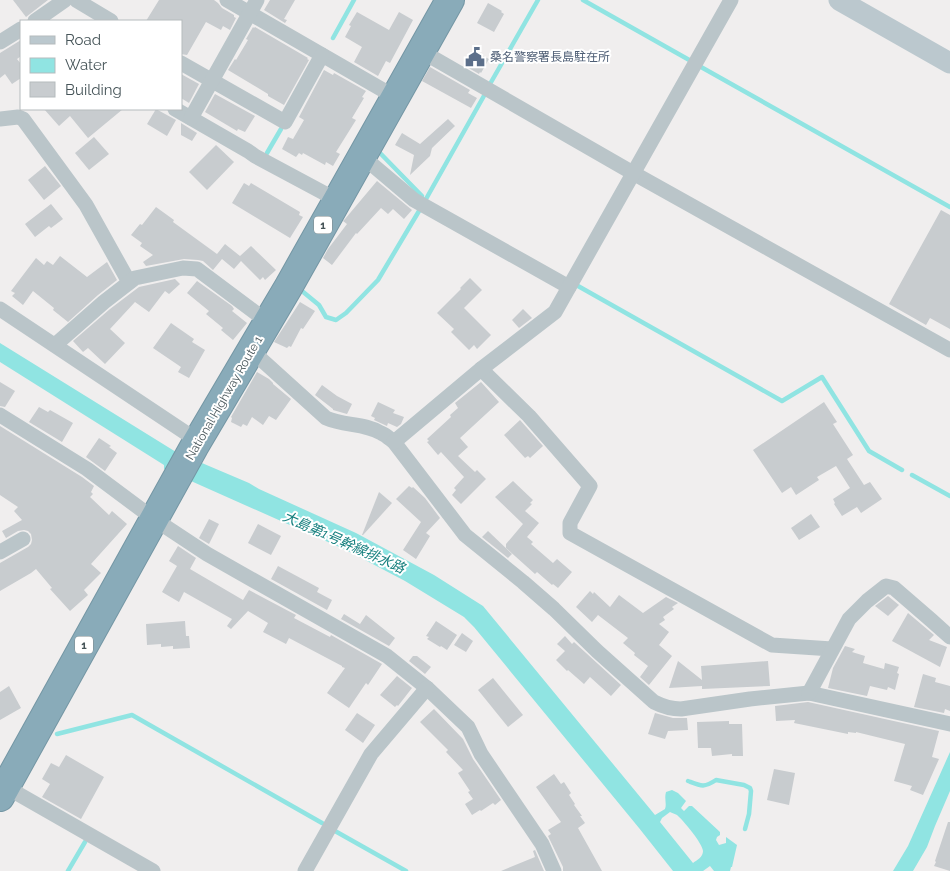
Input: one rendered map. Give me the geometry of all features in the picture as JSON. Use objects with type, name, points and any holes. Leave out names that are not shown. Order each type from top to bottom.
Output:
[{"type":"highway","name":"National Highway Route 1","points":[[3,792],[196,444],[252,351],[450,0]]},
{"type":"street","points":[[36,20],[66,0],[109,20]]},
{"type":"street","points":[[227,0],[253,6],[322,55],[395,97]]},
{"type":"street","points":[[394,442],[555,312],[731,0]]},
{"type":"street","points":[[838,0],[950,63]]},
{"type":"street","points":[[191,118],[253,6]]},
{"type":"street","points":[[0,42],[20,31]]},
{"type":"street","points":[[421,51],[633,173],[950,350]]},
{"type":"street","points":[[182,64],[285,122],[322,55]]},
{"type":"street","points":[[177,110],[255,156],[337,200]]},
{"type":"street","points":[[0,119],[18,116],[23,119],[86,205],[129,282]]},
{"type":"street","points":[[362,156],[414,200],[569,287]]},
{"type":"street","points":[[55,345],[104,302],[135,278],[182,268],[197,269],[268,322]]},
{"type":"street","points":[[0,309],[55,345],[196,444]]},
{"type":"street","points":[[252,351],[326,418],[335,422],[381,432],[394,442],[465,535],[554,609],[654,702],[673,709],[809,693],[950,724]]},
{"type":"street","points":[[481,370],[529,416],[590,486],[570,523],[570,533],[772,645],[832,649]]},
{"type":"street","points":[[0,415],[87,469],[154,519],[207,554],[387,656],[427,688],[468,727],[481,754],[542,844],[554,871]]},
{"type":"street","points":[[0,552],[23,539]]},
{"type":"street","points":[[809,693],[849,619],[886,586],[894,588],[950,637]]},
{"type":"street","points":[[305,871],[371,754],[427,688]]},
{"type":"street","points":[[3,792],[153,871]]},
{"type":"water","name":"大島第1号幹線排水路","points":[[0,343],[176,452],[249,483],[356,533],[434,575],[483,606],[655,815],[665,809],[666,792],[672,790],[686,801],[681,808],[684,811],[689,806],[692,806],[720,832],[716,840],[719,845],[726,843],[726,837],[737,845],[730,871],[714,871],[710,866],[703,871],[673,871],[464,617],[405,581],[346,550],[164,469],[164,465],[0,362]],"holes":[[[670,812],[677,815],[684,822],[702,848],[702,855],[693,863],[660,822]]]},
{"type":"water","points":[[950,752],[950,791],[927,847],[913,871],[893,871],[908,846]]},
{"type":"building","points":[[13,0],[48,0],[26,17]]},
{"type":"building","points":[[159,0],[214,0],[236,18],[230,30],[223,26],[221,30],[206,22],[187,55],[182,54],[182,20],[147,20]]},
{"type":"building","points":[[270,0],[295,0],[284,19],[287,20],[285,23],[264,10]]},
{"type":"building","points":[[488,3],[504,14],[494,32],[477,23]]},
{"type":"building","points":[[357,12],[389,30],[399,12],[413,20],[390,63],[386,61],[378,76],[354,62],[362,47],[345,37],[351,26],[349,25]]},
{"type":"building","points":[[253,27],[309,60],[284,105],[228,70],[248,40],[246,39]]},
{"type":"building","points":[[20,41],[20,57],[17,59],[20,63],[20,79],[12,84],[5,74],[0,78],[0,53]]},
{"type":"building","points":[[475,52],[489,59],[479,74],[467,67]]},
{"type":"building","points":[[430,67],[470,90],[468,93],[477,98],[471,108],[422,81]]},
{"type":"building","points":[[324,70],[333,75],[334,73],[366,91],[352,118],[356,120],[336,152],[340,154],[333,166],[326,162],[325,165],[303,153],[302,155],[299,153],[296,157],[282,149],[288,137],[293,139],[304,120],[299,117]]},
{"type":"building","points":[[182,75],[199,84],[189,103],[182,99]]},
{"type":"building","points":[[215,94],[255,116],[245,132],[238,129],[237,131],[205,112]]},
{"type":"building","points":[[45,110],[122,110],[88,138],[70,116],[59,126]]},
{"type":"building","points":[[155,110],[176,120],[167,136],[147,124]]},
{"type":"building","points":[[448,119],[455,126],[432,148],[430,156],[410,175],[414,155],[395,145],[402,133],[420,144]]},
{"type":"building","points":[[181,123],[197,133],[192,141],[181,135]]},
{"type":"building","points":[[94,137],[109,154],[89,170],[75,153]]},
{"type":"building","points":[[216,145],[234,162],[207,190],[189,172]]},
{"type":"building","points":[[45,166],[61,186],[44,200],[28,180]]},
{"type":"building","points":[[377,181],[412,210],[404,219],[393,209],[388,214],[381,208],[356,233],[332,265],[323,258],[347,224],[343,221]]},
{"type":"building","points":[[244,183],[249,186],[251,183],[300,212],[299,215],[303,217],[290,238],[232,203]]},
{"type":"building","points":[[51,204],[63,219],[51,228],[49,226],[35,237],[25,224]]},
{"type":"building","points":[[156,207],[174,220],[173,222],[217,254],[225,244],[240,256],[251,246],[276,270],[265,280],[263,277],[260,280],[241,261],[234,269],[222,259],[213,270],[203,261],[184,259],[146,266],[143,262],[153,255],[140,246],[142,243],[131,235],[140,224],[142,225]]},
{"type":"building","points":[[941,210],[950,215],[950,329],[930,318],[926,325],[889,304]]},
{"type":"building","points":[[60,256],[87,277],[107,262],[117,280],[68,322],[33,291],[23,305],[12,296],[15,293],[11,291],[36,258],[44,265],[47,261],[53,265]]},
{"type":"building","points":[[470,278],[482,290],[464,308],[491,335],[477,349],[474,345],[469,350],[451,332],[454,329],[437,313]]},
{"type":"building","points":[[175,279],[180,284],[169,294],[165,291],[149,312],[135,302],[110,329],[125,343],[105,364],[88,348],[83,352],[73,341],[139,287]]},
{"type":"building","points":[[197,281],[232,306],[234,309],[232,311],[247,323],[233,340],[221,330],[223,328],[206,314],[209,311],[187,293]]},
{"type":"building","points":[[300,302],[315,311],[303,329],[301,328],[291,347],[287,348],[274,342]]},
{"type":"building","points":[[523,309],[532,318],[519,328],[512,320]]},
{"type":"building","points":[[171,323],[194,339],[192,342],[205,350],[189,378],[178,372],[181,367],[153,348]]},
{"type":"building","points":[[257,372],[269,379],[291,399],[276,420],[269,416],[263,425],[252,417],[247,426],[243,424],[241,427],[231,422],[231,417]]},
{"type":"building","points":[[0,382],[15,391],[5,407],[0,406]]},
{"type":"building","points":[[481,382],[499,402],[460,438],[468,447],[458,456],[475,472],[477,470],[486,479],[461,504],[452,495],[456,490],[454,488],[464,477],[441,452],[438,455],[427,442],[429,441],[427,439],[458,408],[455,403]]},
{"type":"building","points":[[322,385],[352,404],[347,414],[333,410],[315,395]]},
{"type":"building","points":[[378,402],[395,410],[393,413],[404,417],[401,424],[397,427],[388,423],[387,426],[374,420],[375,418],[371,416]]},
{"type":"building","points":[[824,402],[837,422],[833,424],[853,455],[847,459],[864,485],[870,482],[882,499],[861,513],[857,507],[842,516],[834,504],[833,499],[850,488],[836,466],[817,477],[819,480],[796,495],[791,487],[782,493],[753,450]]},
{"type":"building","points":[[39,407],[48,412],[50,410],[73,423],[62,442],[29,422]]},
{"type":"building","points":[[520,420],[543,446],[530,458],[528,456],[525,458],[504,435]]},
{"type":"building","points":[[0,426],[94,486],[91,492],[93,494],[90,497],[109,515],[112,511],[127,524],[91,564],[101,573],[84,590],[88,595],[70,611],[50,589],[52,588],[36,569],[0,591],[0,563],[28,547],[32,540],[31,534],[28,531],[18,531],[6,538],[2,531],[22,520],[14,511],[18,507],[0,495]]},
{"type":"building","points":[[99,438],[111,446],[109,447],[117,453],[105,471],[86,457]]},
{"type":"building","points":[[513,481],[533,500],[530,503],[532,504],[525,511],[539,523],[527,537],[533,542],[531,544],[553,563],[557,559],[572,572],[558,588],[537,572],[535,574],[506,548],[506,544],[523,524],[495,497]]},
{"type":"building","points":[[409,486],[413,487],[425,498],[440,518],[426,533],[430,536],[416,559],[403,550],[421,522],[396,499]]},
{"type":"building","points":[[379,492],[392,503],[362,535]]},
{"type":"building","points":[[811,514],[820,527],[799,540],[791,528]]},
{"type":"building","points":[[209,519],[219,524],[209,544],[199,538]]},
{"type":"building","points":[[258,524],[281,536],[271,555],[248,543]]},
{"type":"building","points":[[488,531],[512,554],[508,558],[482,537]]},
{"type":"building","points":[[178,546],[196,558],[190,569],[243,600],[249,590],[296,615],[294,618],[330,637],[331,635],[382,664],[349,708],[327,693],[345,668],[342,666],[289,638],[286,644],[263,632],[268,623],[248,611],[231,629],[227,626],[232,619],[184,592],[179,602],[162,592],[177,566],[169,561]]},
{"type":"building","points":[[278,566],[319,588],[317,592],[332,600],[327,610],[271,579]]},
{"type":"building","points":[[590,591],[593,594],[594,592],[610,607],[619,595],[643,613],[666,597],[678,603],[672,607],[674,609],[663,617],[665,620],[659,624],[669,632],[659,645],[672,656],[649,685],[640,677],[648,666],[623,643],[628,638],[598,615],[592,622],[576,607]]},
{"type":"building","points":[[888,596],[899,605],[888,616],[875,606]]},
{"type":"building","points":[[908,613],[934,635],[929,640],[947,647],[940,667],[892,641]]},
{"type":"building","points":[[344,614],[360,624],[366,615],[395,638],[389,646],[341,619]]},
{"type":"building","points":[[185,621],[186,636],[189,636],[190,648],[173,649],[173,646],[161,647],[161,644],[147,645],[146,624]]},
{"type":"building","points":[[436,621],[457,635],[447,650],[427,639],[429,637],[426,636]]},
{"type":"building","points":[[462,633],[473,641],[466,652],[454,645]]},
{"type":"building","points":[[565,636],[621,685],[611,696],[590,677],[584,684],[556,660],[565,651],[557,644]]},
{"type":"building","points":[[845,646],[855,649],[852,652],[865,656],[863,663],[884,669],[885,663],[899,667],[895,690],[888,687],[887,690],[870,686],[867,696],[828,688],[833,668]]},
{"type":"building","points":[[413,656],[417,656],[431,667],[425,674],[409,661]]},
{"type":"building","points":[[678,661],[702,680],[701,666],[768,661],[770,686],[702,689],[702,686],[669,688]]},
{"type":"building","points":[[923,674],[936,678],[935,682],[950,686],[950,711],[945,709],[944,713],[914,707]]},
{"type":"building","points":[[397,676],[412,688],[398,706],[395,707],[380,695]]},
{"type":"building","points":[[493,678],[523,715],[508,727],[478,690]]},
{"type":"building","points":[[9,686],[21,708],[0,720],[0,692]]},
{"type":"building","points":[[808,702],[939,731],[932,757],[939,759],[923,795],[910,790],[912,786],[894,781],[905,744],[856,732],[848,732],[848,734],[794,723],[795,720],[776,721],[775,706]]},
{"type":"building","points":[[434,709],[463,739],[473,759],[501,800],[495,805],[493,803],[472,815],[465,804],[473,799],[458,773],[463,770],[446,752],[448,750],[420,722]]},
{"type":"building","points":[[357,713],[375,725],[363,743],[345,730]]},
{"type":"building","points":[[655,713],[673,718],[687,718],[688,730],[668,731],[665,739],[648,734]]},
{"type":"building","points":[[729,721],[729,724],[742,724],[743,756],[732,756],[732,754],[712,756],[711,748],[698,748],[697,722]]},
{"type":"building","points":[[66,755],[104,777],[81,819],[42,797],[50,784],[42,779],[51,763],[59,767]]},
{"type":"building","points":[[774,769],[795,773],[789,805],[767,800]]},
{"type":"building","points":[[554,774],[561,784],[564,782],[571,793],[569,795],[585,823],[578,828],[602,871],[563,871],[563,867],[548,836],[551,834],[548,830],[561,822],[536,787]]},
{"type":"building","points":[[948,822],[950,822],[950,871],[934,866]]},
{"type":"building","points":[[535,850],[544,871],[501,871],[535,857],[533,851]]},
{"type":"waterway","points":[[333,38],[354,0]]},
{"type":"waterway","points":[[490,84],[538,0]]},
{"type":"waterway","points":[[583,0],[691,61]]},
{"type":"waterway","points":[[701,67],[950,207]]},
{"type":"waterway","points":[[426,199],[485,94]]},
{"type":"waterway","points":[[267,153],[281,129]]},
{"type":"waterway","points":[[381,154],[422,196]]},
{"type":"waterway","points":[[302,291],[319,305],[326,317],[336,320],[346,313],[378,280],[419,211]]},
{"type":"waterway","points":[[578,286],[782,401],[822,377],[869,451],[902,470]]},
{"type":"waterway","points":[[912,475],[950,496]]},
{"type":"waterway","points":[[57,734],[132,715],[322,823]]},
{"type":"waterway","points":[[688,781],[702,785],[716,780],[744,785],[750,788],[749,814],[745,829]]},
{"type":"waterway","points":[[335,831],[406,871]]},
{"type":"waterway","points":[[68,871],[85,842]]},
{"type":"place","name":"桑名警察署長島駐在所","points":[[475,57]]}]
